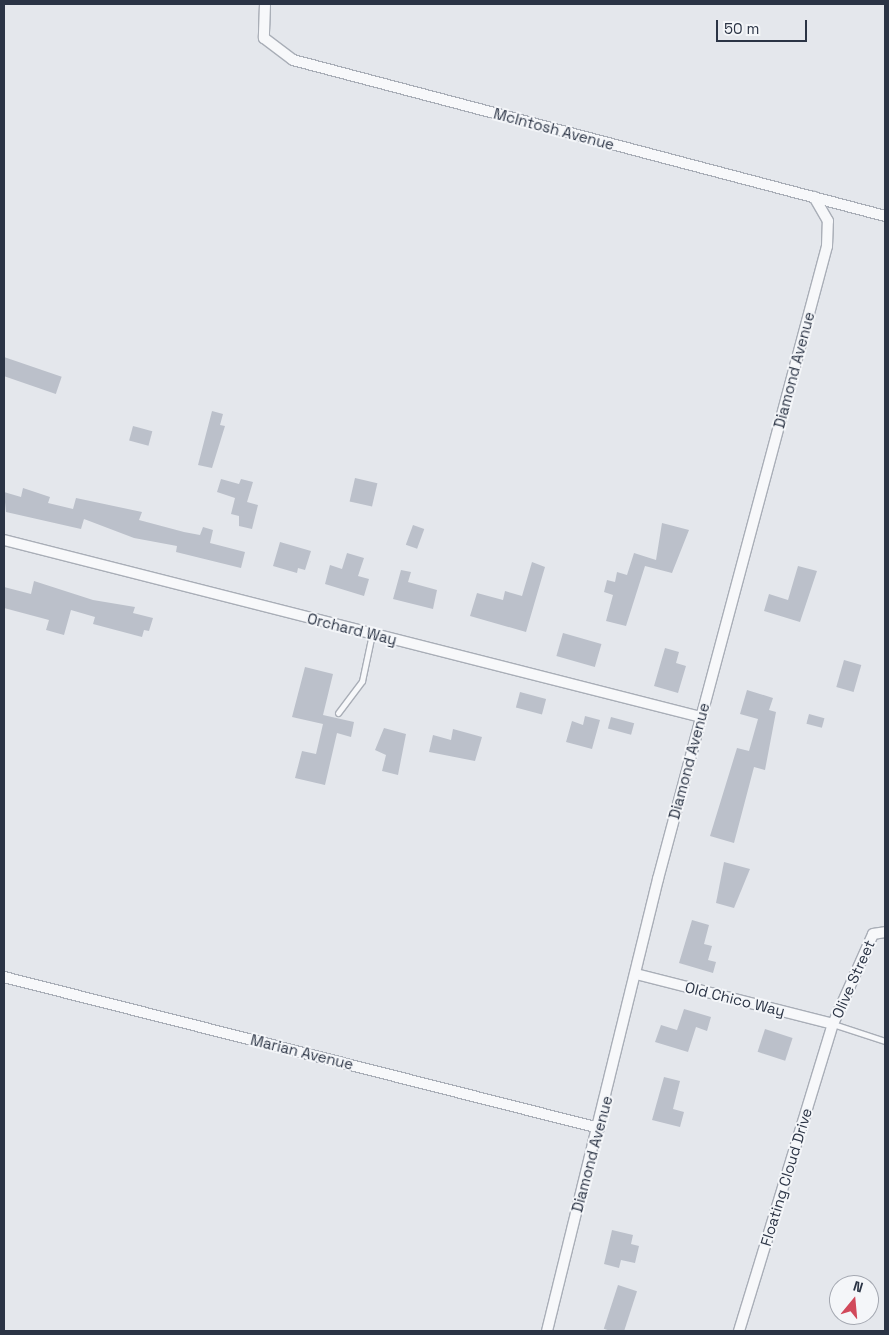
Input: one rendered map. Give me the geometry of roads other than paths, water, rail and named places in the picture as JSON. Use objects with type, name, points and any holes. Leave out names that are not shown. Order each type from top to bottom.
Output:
[{"type":"street","name":"McIntosh Avenue","points":[[265,4],[264,38],[293,60],[885,216]]},
{"type":"street","name":"Diamond Avenue","points":[[547,1331],[600,1128],[636,974],[701,717],[827,246],[828,221],[814,197]]},
{"type":"street","name":"Orchard Way","points":[[4,540],[701,717]]},
{"type":"street","name":"Olive Street","points":[[833,1024],[873,934],[885,932]]},
{"type":"street","name":"Old Chico Way","points":[[636,974],[833,1024]]},
{"type":"street","name":"Marian Avenue","points":[[4,977],[600,1128]]},
{"type":"street","name":"Floating Cloud Drive","points":[[739,1331],[833,1024]]},
{"type":"lane","points":[[338,713],[362,681],[372,634]]},
{"type":"lane","points":[[833,1024],[885,1041]]}]
